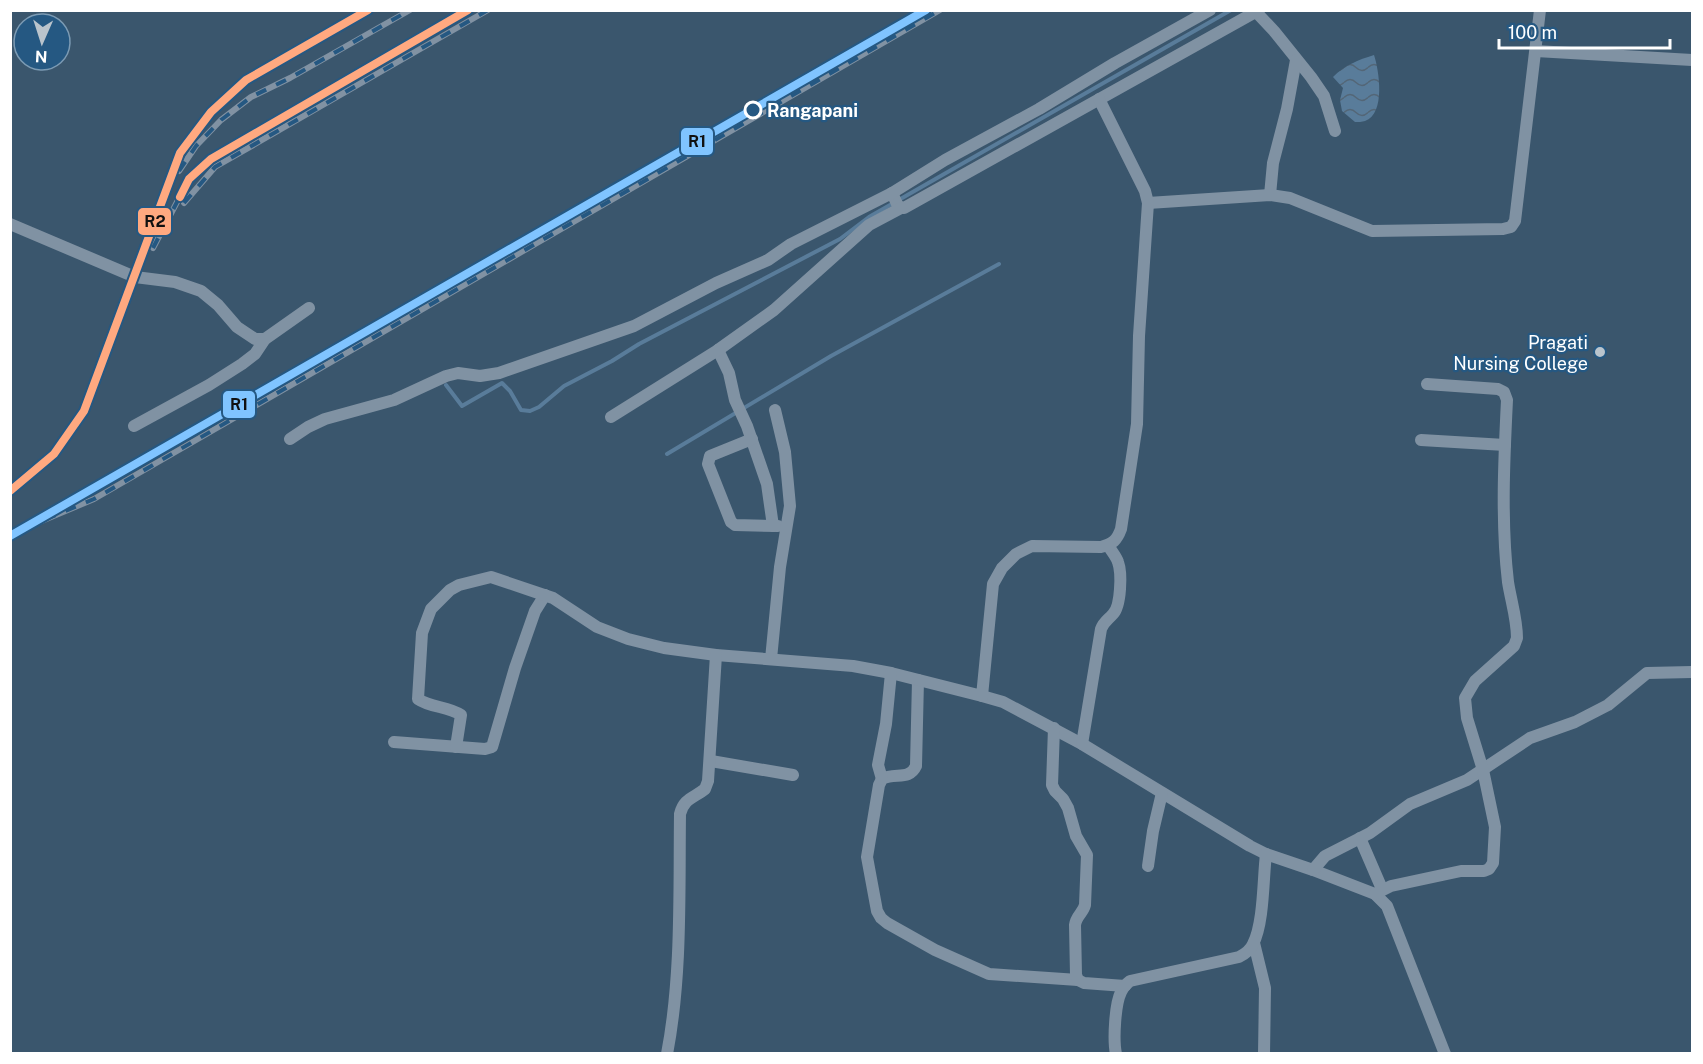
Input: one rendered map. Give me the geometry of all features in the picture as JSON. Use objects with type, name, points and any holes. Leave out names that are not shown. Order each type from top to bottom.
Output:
[{"type":"street","points":[[611,417],[718,350],[790,297],[945,160],[1039,109],[1210,10]]},
{"type":"street","points":[[1148,203],[1270,195],[1290,198],[1372,231],[1511,227],[1515,221],[1540,10]]},
{"type":"street","points":[[290,439],[326,419],[394,400],[446,376],[458,373],[480,376],[499,373],[634,326],[716,283],[768,260],[791,244],[896,202],[906,207],[1258,12],[1324,96],[1335,132]]},
{"type":"street","points":[[1536,51],[1692,60]]},
{"type":"street","points":[[1270,195],[1273,163],[1287,109],[1296,60]]},
{"type":"street","points":[[982,696],[993,584],[1002,568],[1016,554],[1032,546],[1101,547],[1111,545],[1118,537],[1121,528],[1136,441],[1139,331],[1148,203],[1145,191],[1099,99]]},
{"type":"street","points":[[10,224],[135,277],[175,282],[201,291],[218,305],[237,327],[255,339],[266,339]]},
{"type":"street","points":[[134,426],[242,364],[255,354],[266,339],[309,308]]},
{"type":"street","points":[[718,350],[729,373],[735,400],[752,439],[779,526],[771,659]]},
{"type":"street","points":[[456,747],[461,715],[456,711],[423,703],[418,699],[423,633],[431,609],[450,590],[484,578],[500,579],[545,595],[597,627],[628,639],[664,648],[716,655],[853,666],[891,673],[1003,702],[1082,744],[1214,826],[1266,854],[1378,892],[1461,870],[1490,869],[1493,863],[1495,827],[1483,770],[1467,718],[1465,698],[1475,681],[1514,646],[1517,638],[1508,583],[1504,469],[1506,400],[1504,392],[1498,389],[1427,384]]},
{"type":"street","points":[[775,410],[787,464],[790,506],[779,526]]},
{"type":"street","points":[[752,439],[710,456],[708,464],[731,522],[739,526],[779,526]]},
{"type":"street","points":[[1421,440],[1505,445]]},
{"type":"street","points":[[1082,744],[1101,629],[1105,620],[1118,606],[1121,571],[1108,545]]},
{"type":"street","points":[[394,742],[485,749],[492,747],[515,668],[535,612],[545,595]]},
{"type":"street","points":[[667,1053],[673,1009],[677,941],[680,814],[682,805],[687,799],[705,789],[711,760],[716,655]]},
{"type":"street","points":[[1313,870],[1325,856],[1379,827],[1410,804],[1456,785],[1483,770],[1530,738],[1575,722],[1608,705],[1647,673],[1692,672]]},
{"type":"street","points":[[882,779],[878,765],[886,724],[891,673]]},
{"type":"street","points":[[918,680],[916,766],[908,776],[888,776],[882,779],[879,785],[867,857],[877,911],[881,918],[935,950],[989,974],[1078,980],[1084,983],[1125,986]]},
{"type":"street","points":[[1054,728],[1052,785],[1068,808],[1073,828],[1087,855],[1088,863],[1084,910],[1075,919],[1078,980]]},
{"type":"street","points":[[711,760],[793,775]]},
{"type":"street","points":[[1148,866],[1162,792]]},
{"type":"street","points":[[1360,838],[1378,892],[1387,906],[1445,1053]]},
{"type":"street","points":[[1116,1053],[1114,1033],[1120,993],[1130,981],[1239,957],[1248,952],[1254,943],[1261,912],[1266,854]]},
{"type":"street","points":[[1254,943],[1265,988],[1264,1053]]},
{"type":"water","points":[[1374,55],[1379,81],[1376,110],[1372,117],[1365,121],[1355,122],[1342,111],[1340,100],[1343,88],[1333,77],[1352,63]]},
{"type":"waterway","points":[[446,385],[462,406],[502,383],[510,391],[521,410],[530,411],[539,407],[564,386],[639,344],[840,239],[869,217],[1231,10]]},
{"type":"waterway","points":[[667,454],[831,356],[999,264]]},
{"type":"railway","points":[[10,491],[54,454],[84,411],[180,153],[211,112],[246,80],[368,10]]},
{"type":"railway","points":[[179,171],[196,146],[221,120],[251,97],[290,78],[410,10]]},
{"type":"railway","points":[[153,248],[189,179],[211,159],[468,10]]},
{"type":"railway","points":[[184,203],[215,167],[488,10]]},
{"type":"railway","points":[[25,528],[94,499],[940,10]]},
{"type":"transit line","name":"R2","points":[[10,491],[54,454],[84,411],[180,153],[211,112],[246,80],[368,10]]},
{"type":"transit line","name":"R2","points":[[180,197],[189,179],[211,159],[468,10]]},
{"type":"transit line","name":"R1","points":[[10,536],[926,10]]},
{"type":"place","name":"Rangapani","points":[[753,110]]},
{"type":"place","name":"Pragati Nursing College","points":[[1600,352]]}]
